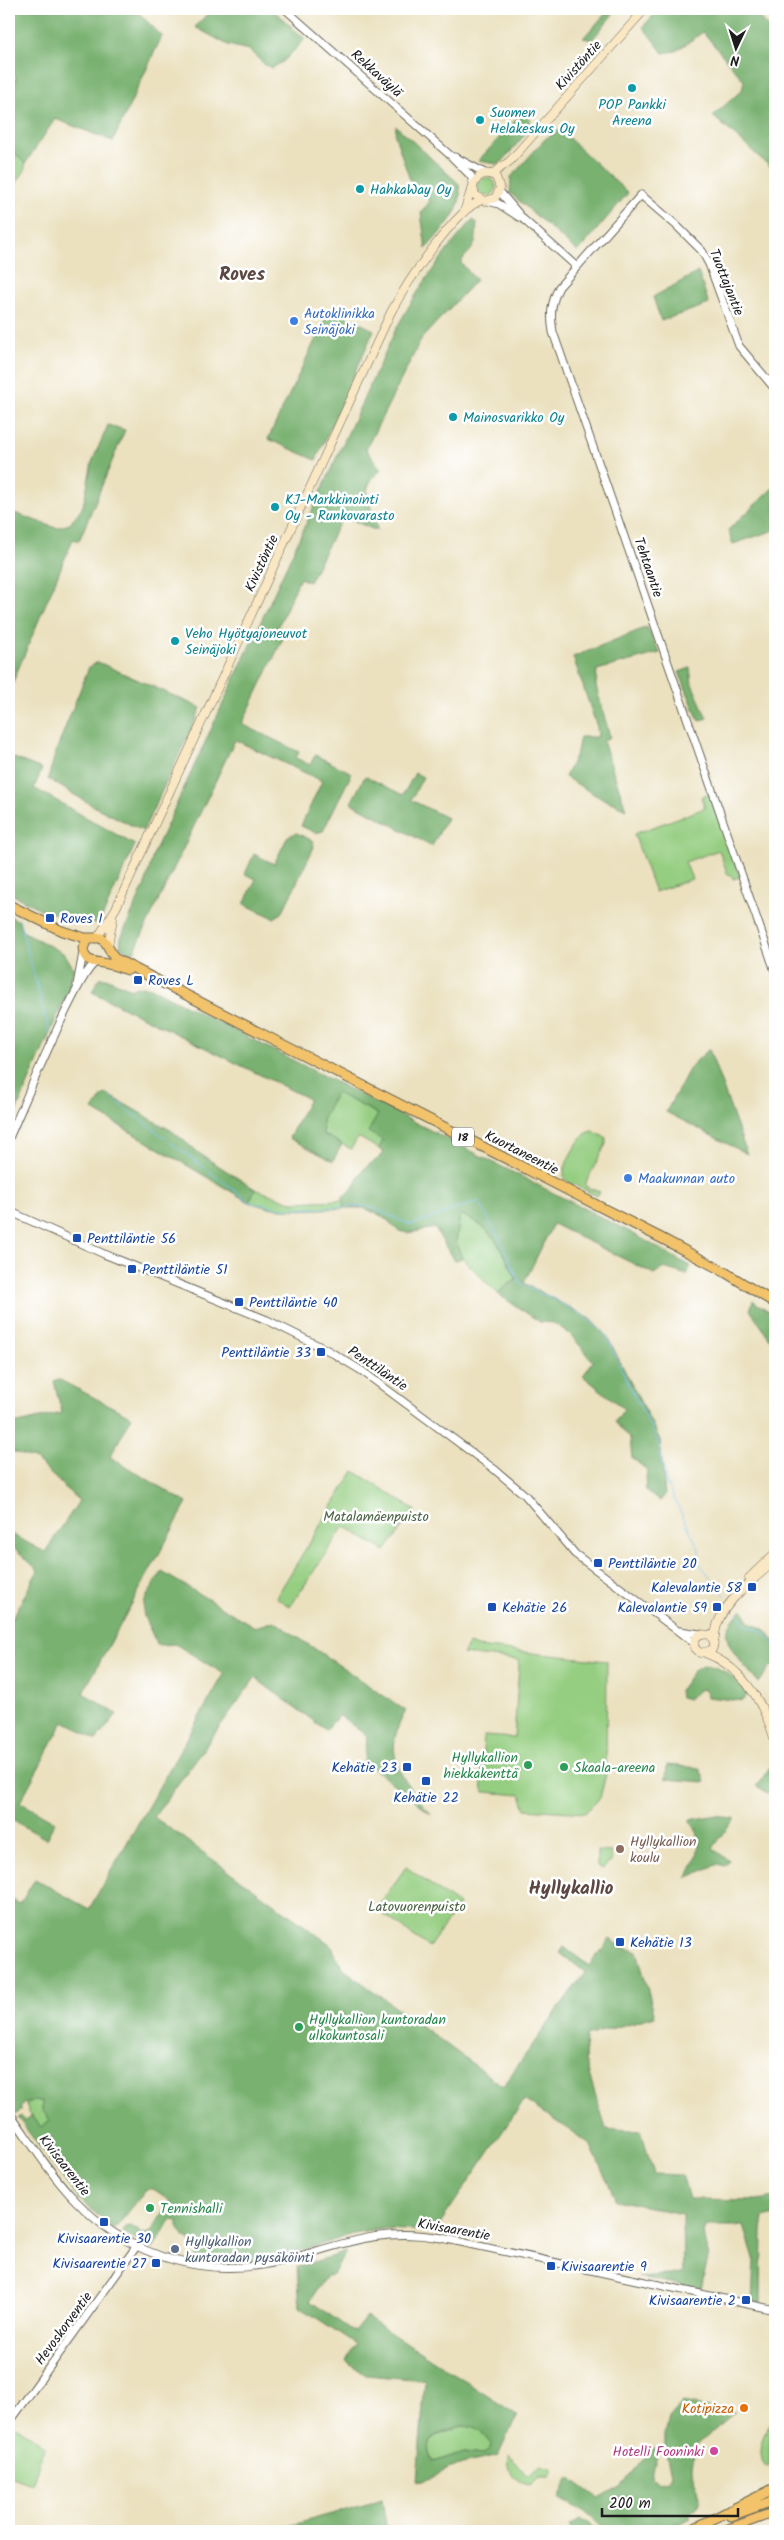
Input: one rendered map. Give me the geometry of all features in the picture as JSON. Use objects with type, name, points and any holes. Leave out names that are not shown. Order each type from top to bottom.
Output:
[{"type":"highway","name":"18","points":[[9,905],[46,924],[79,937],[95,937],[108,948]]},
{"type":"highway","name":"18","points":[[46,924],[83,951],[89,961],[96,963]]},
{"type":"highway","points":[[83,951],[86,942],[95,937]]},
{"type":"highway","points":[[96,963],[106,957],[108,948]]},
{"type":"highway","name":"Kuortaneentie","points":[[108,948],[114,958],[147,976],[661,1238],[724,1271],[775,1303]]},
{"type":"highway","name":"Kuortaneentie","points":[[96,963],[147,976]]},
{"type":"highway","points":[[689,2531],[775,2488]]},
{"type":"highway","points":[[695,2531],[775,2500]]},
{"type":"highway","points":[[723,2531],[775,2512]]},
{"type":"main road","name":"Kivistöntie","points":[[488,174],[510,161],[645,9]]},
{"type":"main road","name":"Kivistöntie","points":[[500,188],[510,161]]},
{"type":"main road","points":[[488,174],[500,188],[495,198],[485,200],[475,195],[473,185],[478,176],[488,174]]},
{"type":"main road","name":"Kivistöntie","points":[[462,215],[473,185]]},
{"type":"main road","name":"Kivistöntie","points":[[95,937],[116,908],[391,312],[415,272],[462,215],[485,200]]},
{"type":"main road","name":"Kivistöntie","points":[[108,948],[116,908]]},
{"type":"main road","points":[[775,1553],[720,1609],[694,1643],[697,1650],[722,1662],[752,1691],[775,1741]]},
{"type":"main road","points":[[704,1654],[714,1644],[715,1629],[725,1610],[775,1561]]},
{"type":"main road","points":[[702,1634],[710,1636],[722,1662]]},
{"type":"street","name":"Rekkaväylä","points":[[285,9],[451,156],[471,176],[473,185]]},
{"type":"street","name":"Rekkaväylä","points":[[451,156],[488,174]]},
{"type":"street","points":[[500,188],[523,219]]},
{"type":"street","name":"Tehtaantie","points":[[641,196],[559,287],[552,300],[550,315],[554,332],[775,971]]},
{"type":"street","name":"Tuottajantie","points":[[641,196],[676,225],[702,251],[709,264],[739,346],[775,389]]},
{"type":"street","points":[[485,200],[499,204],[523,219],[577,267]]},
{"type":"street","points":[[74,996],[83,951]]},
{"type":"street","points":[[9,1138],[74,996],[89,967],[96,963]]},
{"type":"street","name":"Penttiläntie","points":[[9,1211],[104,1254],[267,1320],[329,1351],[362,1371],[494,1469],[525,1495],[575,1554],[694,1643]]},
{"type":"street","name":"Penttiläntie","points":[[680,1631],[702,1634]]},
{"type":"street","name":"Kivisaarentie","points":[[9,2112],[73,2198],[109,2231],[136,2247],[174,2261],[202,2267],[245,2268],[289,2259],[358,2238],[385,2234],[420,2234],[775,2310]]},
{"type":"street","name":"Hevoskorventie","points":[[9,2423],[136,2247]]},
{"type":"green space","points":[[9,9],[135,9],[162,36],[113,141],[55,119],[25,164],[9,147],[9,105],[16,77],[9,65]]},
{"type":"green space","points":[[212,9],[272,9],[305,39],[284,61],[272,68],[265,65],[249,50],[228,45],[195,27]]},
{"type":"green space","points":[[610,9],[617,9],[592,40],[583,38]]},
{"type":"green space","points":[[659,9],[753,9],[775,36],[775,171],[713,116],[742,90],[744,81],[703,32],[676,51],[663,53],[643,27]]},
{"type":"green space","points":[[523,112],[530,119],[531,127],[502,162],[497,164],[478,161]]},
{"type":"green space","points":[[396,126],[458,183],[460,192],[456,210],[445,227],[426,249],[421,213],[430,201],[411,183],[395,136]]},
{"type":"green space","points":[[560,130],[628,193],[578,252],[510,193],[511,177],[545,139]]},
{"type":"green space","points":[[9,147],[25,164],[25,170],[9,195]]},
{"type":"green space","points":[[487,178],[493,181],[496,187],[493,193],[487,196],[481,193],[478,187],[481,181]]},
{"type":"green space","points":[[473,220],[477,223],[475,242],[461,263],[476,280],[422,338],[366,449],[381,470],[368,486],[367,493],[377,531],[343,516],[309,582],[300,578],[278,627],[286,632],[242,724],[299,752],[296,758],[310,765],[315,755],[352,773],[323,831],[316,833],[301,826],[322,781],[235,740],[133,954],[120,947],[121,938],[146,882],[153,855],[395,331],[430,273]]},
{"type":"green space","points":[[698,272],[709,304],[661,321],[653,297]]},
{"type":"green space","points":[[330,309],[374,330],[316,460],[268,439]]},
{"type":"green space","points":[[108,425],[125,430],[79,541],[73,539],[9,691],[9,511],[56,528],[70,524],[83,506],[92,462]]},
{"type":"green space","points":[[775,486],[775,530],[733,544],[728,530]]},
{"type":"green space","points":[[647,627],[660,653],[597,670],[596,686],[610,737],[603,741],[626,809],[597,796],[565,777],[577,752],[580,737],[598,737],[597,727],[573,657]]},
{"type":"green space","points":[[98,662],[201,708],[143,831],[95,807],[48,779],[56,751],[89,667]]},
{"type":"green space","points":[[690,668],[692,684],[707,718],[699,721],[679,672]]},
{"type":"green space","points":[[9,756],[42,769],[34,788],[135,845],[99,924],[84,923],[62,913],[48,913],[9,893]]},
{"type":"green space","points":[[415,773],[423,777],[411,800],[447,818],[432,846],[351,803],[365,776],[403,795]]},
{"type":"green space","points":[[710,794],[740,877],[733,879],[732,875],[728,875],[719,850],[685,862],[692,879],[655,892],[634,834],[705,808],[701,797]]},
{"type":"green space","points":[[297,833],[313,841],[314,847],[282,913],[274,918],[244,904],[256,879],[245,874],[254,854],[274,864],[288,836]]},
{"type":"green space","points":[[9,916],[19,921],[22,931],[65,954],[74,969],[66,996],[9,1128]]},
{"type":"green space","points":[[99,978],[106,978],[131,989],[141,986],[151,988],[632,1233],[690,1266],[687,1275],[664,1268],[654,1274],[553,1224],[524,1283],[589,1318],[607,1336],[660,1440],[665,1495],[660,1501],[645,1489],[647,1470],[632,1458],[630,1439],[615,1422],[624,1409],[583,1376],[593,1361],[570,1334],[554,1323],[540,1322],[498,1294],[505,1286],[517,1280],[496,1240],[482,1226],[460,1214],[456,1242],[462,1258],[454,1261],[435,1228],[408,1233],[397,1230],[384,1217],[364,1208],[344,1208],[343,1196],[351,1191],[365,1168],[384,1152],[379,1149],[383,1140],[368,1132],[378,1114],[336,1093],[322,1120],[323,1134],[342,1144],[333,1161],[289,1138],[309,1099],[92,992]]},
{"type":"green space","points":[[709,1049],[747,1154],[666,1112],[691,1066]]},
{"type":"green space","points":[[337,1092],[379,1115],[383,1140],[379,1149],[358,1137],[351,1149],[323,1134],[322,1120]]},
{"type":"green space","points":[[107,1094],[172,1131],[200,1154],[255,1189],[249,1202],[93,1110],[103,1095]]},
{"type":"green space","points":[[593,1131],[606,1138],[606,1144],[586,1182],[586,1187],[600,1192],[597,1196],[565,1180],[564,1175],[566,1164],[576,1145],[584,1135]]},
{"type":"green space","points":[[255,1189],[291,1202],[343,1200],[344,1208],[296,1210],[272,1208],[249,1202]]},
{"type":"green space","points":[[460,1214],[482,1226],[496,1240],[517,1280],[505,1286],[498,1294],[462,1258],[456,1242]]},
{"type":"green space","points":[[753,1301],[775,1315],[775,1346],[750,1310]]},
{"type":"green space","points":[[58,1379],[132,1417],[110,1457],[187,1503],[83,1693],[117,1714],[96,1740],[64,1721],[20,1802],[55,1822],[46,1839],[9,1818],[9,1618],[12,1619],[38,1570],[9,1543],[9,1533],[45,1552],[79,1501],[36,1460],[9,1450],[9,1425],[62,1413],[54,1381]]},
{"type":"green space","name":"Matalamäenpuisto","points":[[354,1471],[415,1510],[385,1551],[344,1526],[290,1607],[276,1597]]},
{"type":"green space","points":[[162,1572],[255,1627],[274,1621],[406,1711],[398,1726],[395,1754],[403,1778],[431,1814],[364,1761],[367,1736],[339,1715],[326,1730],[255,1678],[154,1817],[331,1945],[342,1968],[503,2086],[585,1972],[560,1953],[564,1947],[589,1966],[610,1939],[622,1947],[637,1951],[655,2016],[586,2036],[585,2061],[606,2129],[641,2132],[654,2174],[682,2175],[689,2199],[757,2200],[775,2197],[775,2215],[764,2218],[762,2230],[761,2303],[752,2301],[754,2258],[744,2226],[707,2226],[703,2233],[708,2258],[701,2289],[639,2277],[683,2274],[682,2214],[616,2200],[590,2144],[524,2100],[435,2231],[381,2229],[354,2234],[264,2262],[221,2265],[196,2261],[199,2245],[181,2234],[178,2221],[171,2220],[153,2249],[123,2232],[126,2227],[131,2226],[143,2234],[150,2233],[171,2201],[152,2188],[147,2189],[117,2226],[112,2228],[76,2196],[18,2118],[21,2116],[25,2120],[30,2116],[41,2127],[50,2120],[42,2110],[42,2101],[27,2102],[22,2106],[21,2111],[15,2115],[9,2105],[9,1898],[20,1904],[35,1879],[89,1909],[224,1674],[175,1644],[156,1645],[143,1613],[148,1594]]},
{"type":"green space","points":[[742,1609],[750,1622],[766,1630],[775,1642],[775,1668],[771,1665],[759,1683],[733,1652],[727,1638],[729,1626]]},
{"type":"green space","points":[[469,1644],[477,1647],[607,1661],[606,1774],[600,1798],[585,1813],[526,1809],[521,1795],[484,1792],[481,1782],[484,1736],[514,1738],[519,1665],[518,1660],[463,1654]]},
{"type":"green space","points":[[702,1665],[717,1668],[728,1674],[748,1694],[742,1701],[707,1697],[706,1691],[701,1689],[688,1699],[680,1697],[679,1691],[694,1670]]},
{"type":"green space","points":[[667,1765],[700,1768],[705,1782],[666,1779]]},
{"type":"green space","points":[[770,1767],[775,1771],[775,1798],[757,1786]]},
{"type":"green space","points":[[712,1816],[735,1818],[713,1848],[729,1861],[725,1866],[718,1864],[686,1878],[697,1856],[699,1840],[694,1826],[689,1820]]},
{"type":"green space","points":[[597,1851],[611,1852],[612,1861],[602,1869],[597,1866]]},
{"type":"green space","name":"Latovuorenpuisto","points":[[406,1867],[459,1905],[429,1947],[376,1909]]},
{"type":"green space","points":[[26,2093],[42,2093],[42,2110],[50,2120],[41,2127],[28,2113]]},
{"type":"green space","points":[[346,2252],[333,2273],[323,2280],[310,2301],[354,2332],[366,2317],[517,2415],[498,2456],[462,2464],[417,2482],[425,2380],[366,2375],[346,2361],[356,2344],[300,2307],[297,2267]],"holes":[[[463,2426],[476,2429],[485,2436],[491,2443],[490,2449],[484,2454],[464,2452],[434,2462],[429,2447],[435,2436],[448,2430]]]},
{"type":"green space","points":[[683,2402],[735,2412],[696,2445],[692,2469],[700,2497],[699,2502],[689,2514],[691,2518],[662,2531],[605,2531],[593,2517],[559,2498],[569,2477],[598,2498],[621,2486],[653,2448],[656,2449],[656,2456],[652,2478],[659,2482],[667,2480],[671,2475],[665,2450],[665,2436],[669,2418]]},
{"type":"green space","points":[[775,2417],[775,2434],[770,2435],[769,2466],[764,2466],[761,2460],[760,2447],[764,2434]]},
{"type":"green space","points":[[13,2424],[45,2446],[32,2484],[9,2476],[9,2429]]},
{"type":"green space","points":[[463,2426],[476,2429],[482,2433],[491,2443],[490,2449],[484,2454],[464,2452],[434,2462],[429,2447],[431,2441],[441,2433]]},
{"type":"green space","points":[[510,2455],[527,2476],[541,2465],[554,2469],[550,2477],[539,2477],[530,2485],[525,2484],[516,2479],[510,2471]]},
{"type":"green space","points":[[382,2500],[387,2531],[266,2531],[281,2528]]},
{"type":"green space","points":[[579,2520],[589,2523],[597,2531],[573,2531],[570,2526]]},
{"type":"waterway","points":[[19,919],[50,1034]]},
{"type":"waterway","points":[[110,1096],[166,1139]]},
{"type":"waterway","points":[[170,1142],[251,1203],[291,1209],[321,1208]]},
{"type":"waterway","points":[[323,1208],[368,1206],[411,1225],[479,1201],[520,1283],[541,1294],[553,1297],[571,1310],[582,1314],[606,1335],[658,1441],[666,1482],[699,1549],[699,1563],[725,1595]]},
{"type":"waterway","points":[[738,1613],[746,1625],[766,1633],[775,1645]]},
{"type":"place","name":"POP Pankki Areena","points":[[632,88]]},
{"type":"place","name":"Suomen Helakeskus Oy","points":[[480,120]]},
{"type":"place","name":"HahkaWay Oy","points":[[360,189]]},
{"type":"place","name":"Autoklinikka Seinäjoki","points":[[294,321]]},
{"type":"place","name":"Mainosvarikko Oy","points":[[453,417]]},
{"type":"place","name":"KJ-Markkinointi Oy - Runkovarasto","points":[[275,507]]},
{"type":"place","name":"Veho Hyötyajoneuvot Seinäjoki","points":[[175,641]]},
{"type":"place","name":"Roves I","points":[[50,918]]},
{"type":"place","name":"Roves L","points":[[138,980]]},
{"type":"place","name":"Maakunnan auto","points":[[628,1178]]},
{"type":"place","name":"Penttiläntie 56","points":[[77,1238]]},
{"type":"place","name":"Penttiläntie 51","points":[[132,1269]]},
{"type":"place","name":"Penttiläntie 40","points":[[239,1302]]},
{"type":"place","name":"Penttiläntie 33","points":[[321,1352]]},
{"type":"place","name":"Penttiläntie 20","points":[[598,1563]]},
{"type":"place","name":"Kalevalantie 58","points":[[752,1587]]},
{"type":"place","name":"Kehätie 26","points":[[492,1607]]},
{"type":"place","name":"Kalevalantie 59","points":[[717,1607]]},
{"type":"place","name":"Hyllykallion hiekkakenttä","points":[[528,1765]]},
{"type":"place","name":"Kehätie 23","points":[[407,1767]]},
{"type":"place","name":"Skaala-areena","points":[[564,1767]]},
{"type":"place","name":"Kehätie 22","points":[[426,1781]]},
{"type":"place","name":"Hyllykallion koulu","points":[[620,1849]]},
{"type":"place","name":"Kehätie 13","points":[[620,1942]]},
{"type":"place","name":"Hyllykallion kuntoradan ulkokuntosali","points":[[299,2027]]},
{"type":"place","name":"Tennishalli","points":[[150,2208]]},
{"type":"place","name":"Kivisaarentie 30","points":[[104,2222]]},
{"type":"place","name":"Hyllykallion kuntoradan pysäköinti","points":[[175,2249]]},
{"type":"place","name":"Kivisaarentie 27","points":[[156,2263]]},
{"type":"place","name":"Kivisaarentie 9","points":[[551,2266]]},
{"type":"place","name":"Kivisaarentie 2","points":[[746,2300]]},
{"type":"place","name":"Kotipizza","points":[[744,2408]]},
{"type":"place","name":"Hotelli Fooninki","points":[[714,2451]]},
{"type":"district","name":"Roves","points":[[242,273]]},
{"type":"district","name":"Hyllykallio","points":[[571,1887]]}]
